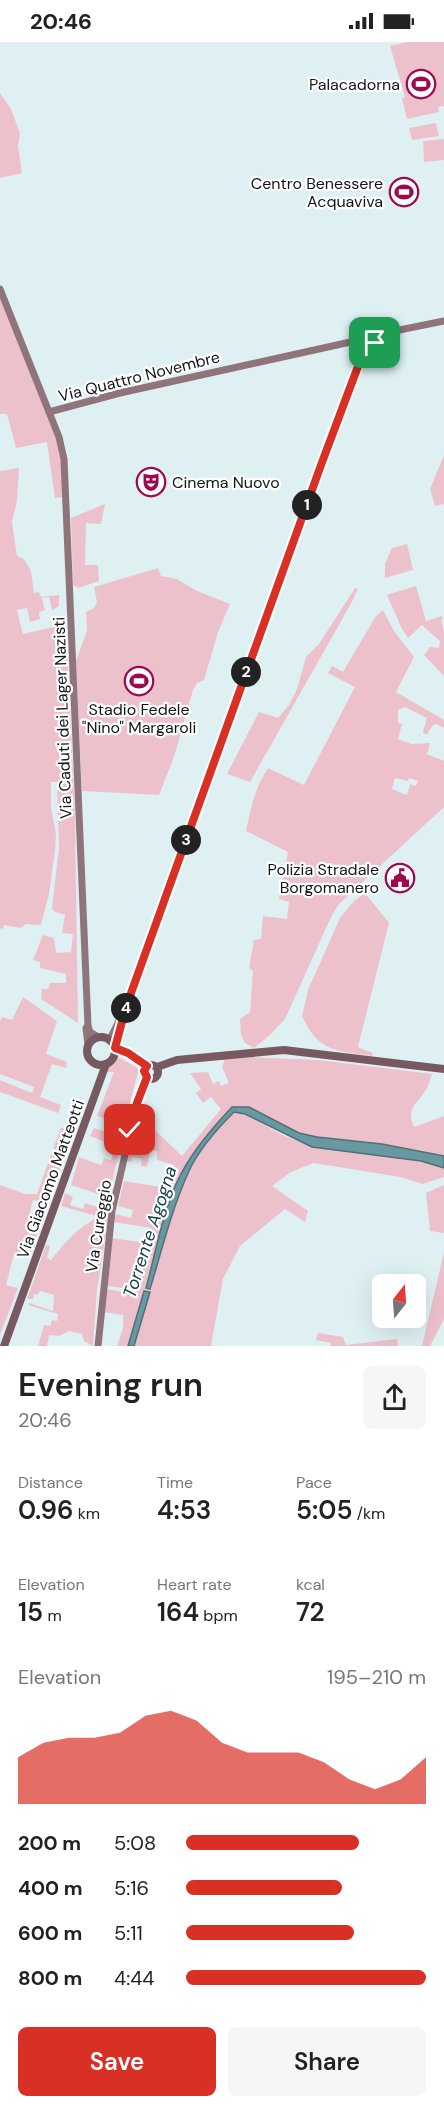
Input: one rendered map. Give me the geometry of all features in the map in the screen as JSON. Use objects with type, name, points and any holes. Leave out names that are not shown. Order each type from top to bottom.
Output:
[{"type":"main road","points":[[114,1047],[112,1060],[102,1064],[89,1058],[88,1045],[98,1037],[147,1066],[157,1067],[177,1060],[255,1051],[290,1050],[444,1069]]},
{"type":"main road","name":"Via Giacomo Matteotti","points":[[4,1346],[97,1089],[102,1064]]},
{"type":"main road","points":[[147,1066],[144,1071],[147,1077],[151,1078],[156,1077],[157,1067]]},
{"type":"street","name":"Via Quattro Novembre","points":[[0,290],[48,412],[120,393],[366,341]]},
{"type":"street","points":[[380,334],[443,320]]},
{"type":"street","points":[[114,1047],[126,1007],[360,361],[366,341],[364,332],[369,327],[375,328],[380,334]]},
{"type":"street","points":[[366,341],[377,342],[380,334]]},
{"type":"street","name":"Via Caduti dei Lager Nazisti","points":[[48,412],[59,437],[64,468],[88,1045]]},
{"type":"street","points":[[88,1026],[90,1032],[98,1037]]},
{"type":"street","name":"Via Cureggio","points":[[98,1346],[112,1211],[137,1103],[147,1077]]},
{"type":"shaded area","points":[[408,42],[444,42],[444,106],[438,107],[439,112],[407,119],[402,98],[405,97],[390,46]]},
{"type":"shaded area","points":[[0,93],[11,109],[20,133],[18,146],[22,173],[0,178]]},
{"type":"shaded area","points":[[436,123],[439,136],[412,140],[409,128]]},
{"type":"shaded area","points":[[444,139],[444,160],[424,162],[423,141]]},
{"type":"shaded area","points":[[0,297],[57,438],[64,497],[55,498],[47,442],[16,448],[7,414],[0,414]]},
{"type":"shaded area","points":[[444,455],[444,504],[435,506],[430,489]]},
{"type":"shaded area","points":[[19,468],[17,501],[12,522],[17,556],[24,559],[31,571],[34,593],[39,592],[41,597],[59,595],[59,606],[52,610],[49,597],[42,598],[45,610],[39,612],[40,619],[30,622],[27,608],[17,610],[23,634],[66,624],[75,816],[78,1023],[41,999],[42,989],[48,989],[50,983],[66,983],[66,974],[40,968],[40,962],[33,960],[43,935],[54,938],[56,953],[71,952],[73,934],[62,933],[65,915],[53,911],[52,908],[59,848],[57,782],[51,782],[51,809],[56,833],[55,850],[49,894],[41,925],[26,924],[21,928],[4,925],[3,929],[0,928],[0,471]]},
{"type":"shaded area","points":[[105,504],[101,524],[86,523],[85,565],[98,565],[99,581],[78,588],[73,585],[71,518]]},
{"type":"shaded area","points":[[407,544],[413,570],[385,578],[385,564],[392,548]]},
{"type":"shaded area","name":"Stadio Fedele \"Nino\" Margaroli","points":[[158,568],[161,576],[177,579],[195,590],[230,604],[218,632],[204,680],[197,683],[193,690],[174,757],[159,795],[82,791],[76,661],[87,631],[86,612],[94,608],[97,602],[94,587]]},
{"type":"shaded area","points":[[416,586],[426,621],[442,616],[443,619],[441,620],[444,632],[444,676],[424,655],[430,647],[439,648],[440,641],[422,625],[408,638],[387,595]]},
{"type":"shaded area","points":[[355,588],[358,589],[353,600],[250,782],[227,774],[259,712],[278,718],[289,705],[297,689],[306,657],[319,644]]},
{"type":"shaded area","points":[[383,610],[394,631],[414,657],[396,692],[444,720],[444,728],[436,724],[427,734],[424,734],[427,718],[405,707],[398,710],[398,723],[402,724],[398,739],[411,744],[430,743],[427,754],[444,761],[444,807],[339,904],[285,1019],[254,1048],[245,1043],[241,1035],[240,1019],[250,1012],[253,971],[249,968],[254,940],[261,939],[263,916],[287,919],[289,902],[279,899],[288,852],[246,831],[252,806],[268,768],[304,785],[355,687],[328,673],[332,666],[343,672],[376,616]],"holes":[[[395,778],[408,781],[409,778],[418,781],[416,786],[410,784],[407,795],[392,789]]]},
{"type":"shaded area","points":[[365,893],[389,923],[358,1047],[373,1053],[372,1056],[330,1048],[315,1037],[302,1016],[308,990],[340,918],[354,901]]},
{"type":"shaded area","points":[[23,997],[57,1021],[46,1054],[67,1062],[66,1068],[52,1064],[40,1097],[61,1105],[58,1113],[0,1092],[0,1080],[32,1093],[34,1087],[0,1074],[0,1021],[2,1017],[12,1020]]},
{"type":"shaded area","points":[[246,1057],[318,1060],[432,1074],[427,1088],[414,1106],[411,1115],[414,1127],[444,1116],[444,1156],[382,1144],[299,1133],[249,1107],[232,1107],[213,1127],[178,1179],[162,1225],[146,1288],[150,1289],[172,1214],[189,1171],[209,1140],[234,1112],[250,1117],[289,1138],[408,1159],[444,1168],[444,1177],[423,1184],[400,1177],[314,1163],[291,1172],[272,1186],[308,1211],[305,1222],[285,1209],[240,1246],[223,1279],[211,1346],[134,1346],[149,1292],[144,1292],[128,1346],[117,1346],[123,1328],[123,1315],[103,1312],[105,1289],[129,1293],[131,1289],[106,1286],[111,1238],[147,1243],[151,1228],[114,1222],[116,1214],[131,1218],[133,1210],[118,1206],[124,1181],[166,1188],[174,1173],[174,1165],[157,1160],[157,1151],[150,1150],[147,1167],[141,1166],[142,1159],[132,1157],[131,1162],[127,1161],[138,1114],[182,1156],[221,1109],[211,1097],[203,1103],[196,1093],[201,1089],[190,1073],[208,1072],[213,1084],[219,1081],[221,1086],[229,1083],[222,1067],[225,1059]]},
{"type":"shaded area","points":[[120,1058],[139,1069],[121,1135],[111,1186],[113,1189],[97,1290],[93,1346],[84,1341],[82,1334],[69,1331],[59,1336],[49,1335],[47,1346],[38,1346],[44,1325],[50,1326],[52,1320],[57,1321],[58,1314],[28,1305],[29,1303],[53,1311],[54,1295],[40,1291],[37,1295],[34,1294],[33,1299],[27,1299],[46,1245],[50,1246],[47,1258],[51,1260],[73,1235],[96,1216],[61,1206],[65,1193],[73,1197],[70,1205],[83,1209],[85,1203],[100,1208],[104,1196],[71,1185],[79,1157],[101,1165],[104,1158],[111,1160],[113,1153],[106,1150],[108,1143],[90,1136],[94,1128],[104,1131],[106,1124],[103,1118],[97,1116],[114,1072],[107,1072],[110,1063]]},
{"type":"shaded area","points":[[61,1127],[73,1133],[47,1203],[33,1200],[29,1215],[42,1218],[29,1257],[14,1254],[6,1285],[18,1288],[0,1335],[0,1185],[25,1194],[37,1194]]},
{"type":"shaded area","points":[[444,1185],[444,1233],[430,1231],[426,1193]]},
{"type":"shaded area","points":[[444,1252],[444,1319],[430,1346],[422,1346]]},
{"type":"shaded area","points":[[318,1333],[343,1337],[346,1345],[397,1339],[398,1346],[331,1346],[331,1343],[316,1340]]},
{"type":"water","points":[[232,1107],[249,1107],[299,1133],[382,1144],[444,1156],[444,1168],[421,1161],[312,1147],[245,1114],[234,1112],[209,1140],[189,1171],[172,1214],[150,1289],[146,1288],[162,1225],[178,1179],[213,1127]]},
{"type":"water","points":[[144,1291],[150,1292],[134,1346],[128,1346]]},
{"type":"place","name":"Palacadorna","points":[[421,84]]},
{"type":"place","name":"Centro Benessere Acquaviva","points":[[404,192]]},
{"type":"place","name":"Cinema Nuovo","points":[[151,482]]},
{"type":"place","name":"Stadio Fedele \"Nino\" Margaroli","points":[[139,681]]},
{"type":"place","name":"Polizia Stradale Borgomanero","points":[[400,878]]},
{"type":"route","points":[[130,1130],[140,1092],[147,1077],[144,1071],[147,1066],[114,1046],[126,1007],[360,361],[369,344],[375,343]]},
{"type":"water label","name":"Torrente Agogna","points":[[150,1232]]}]
